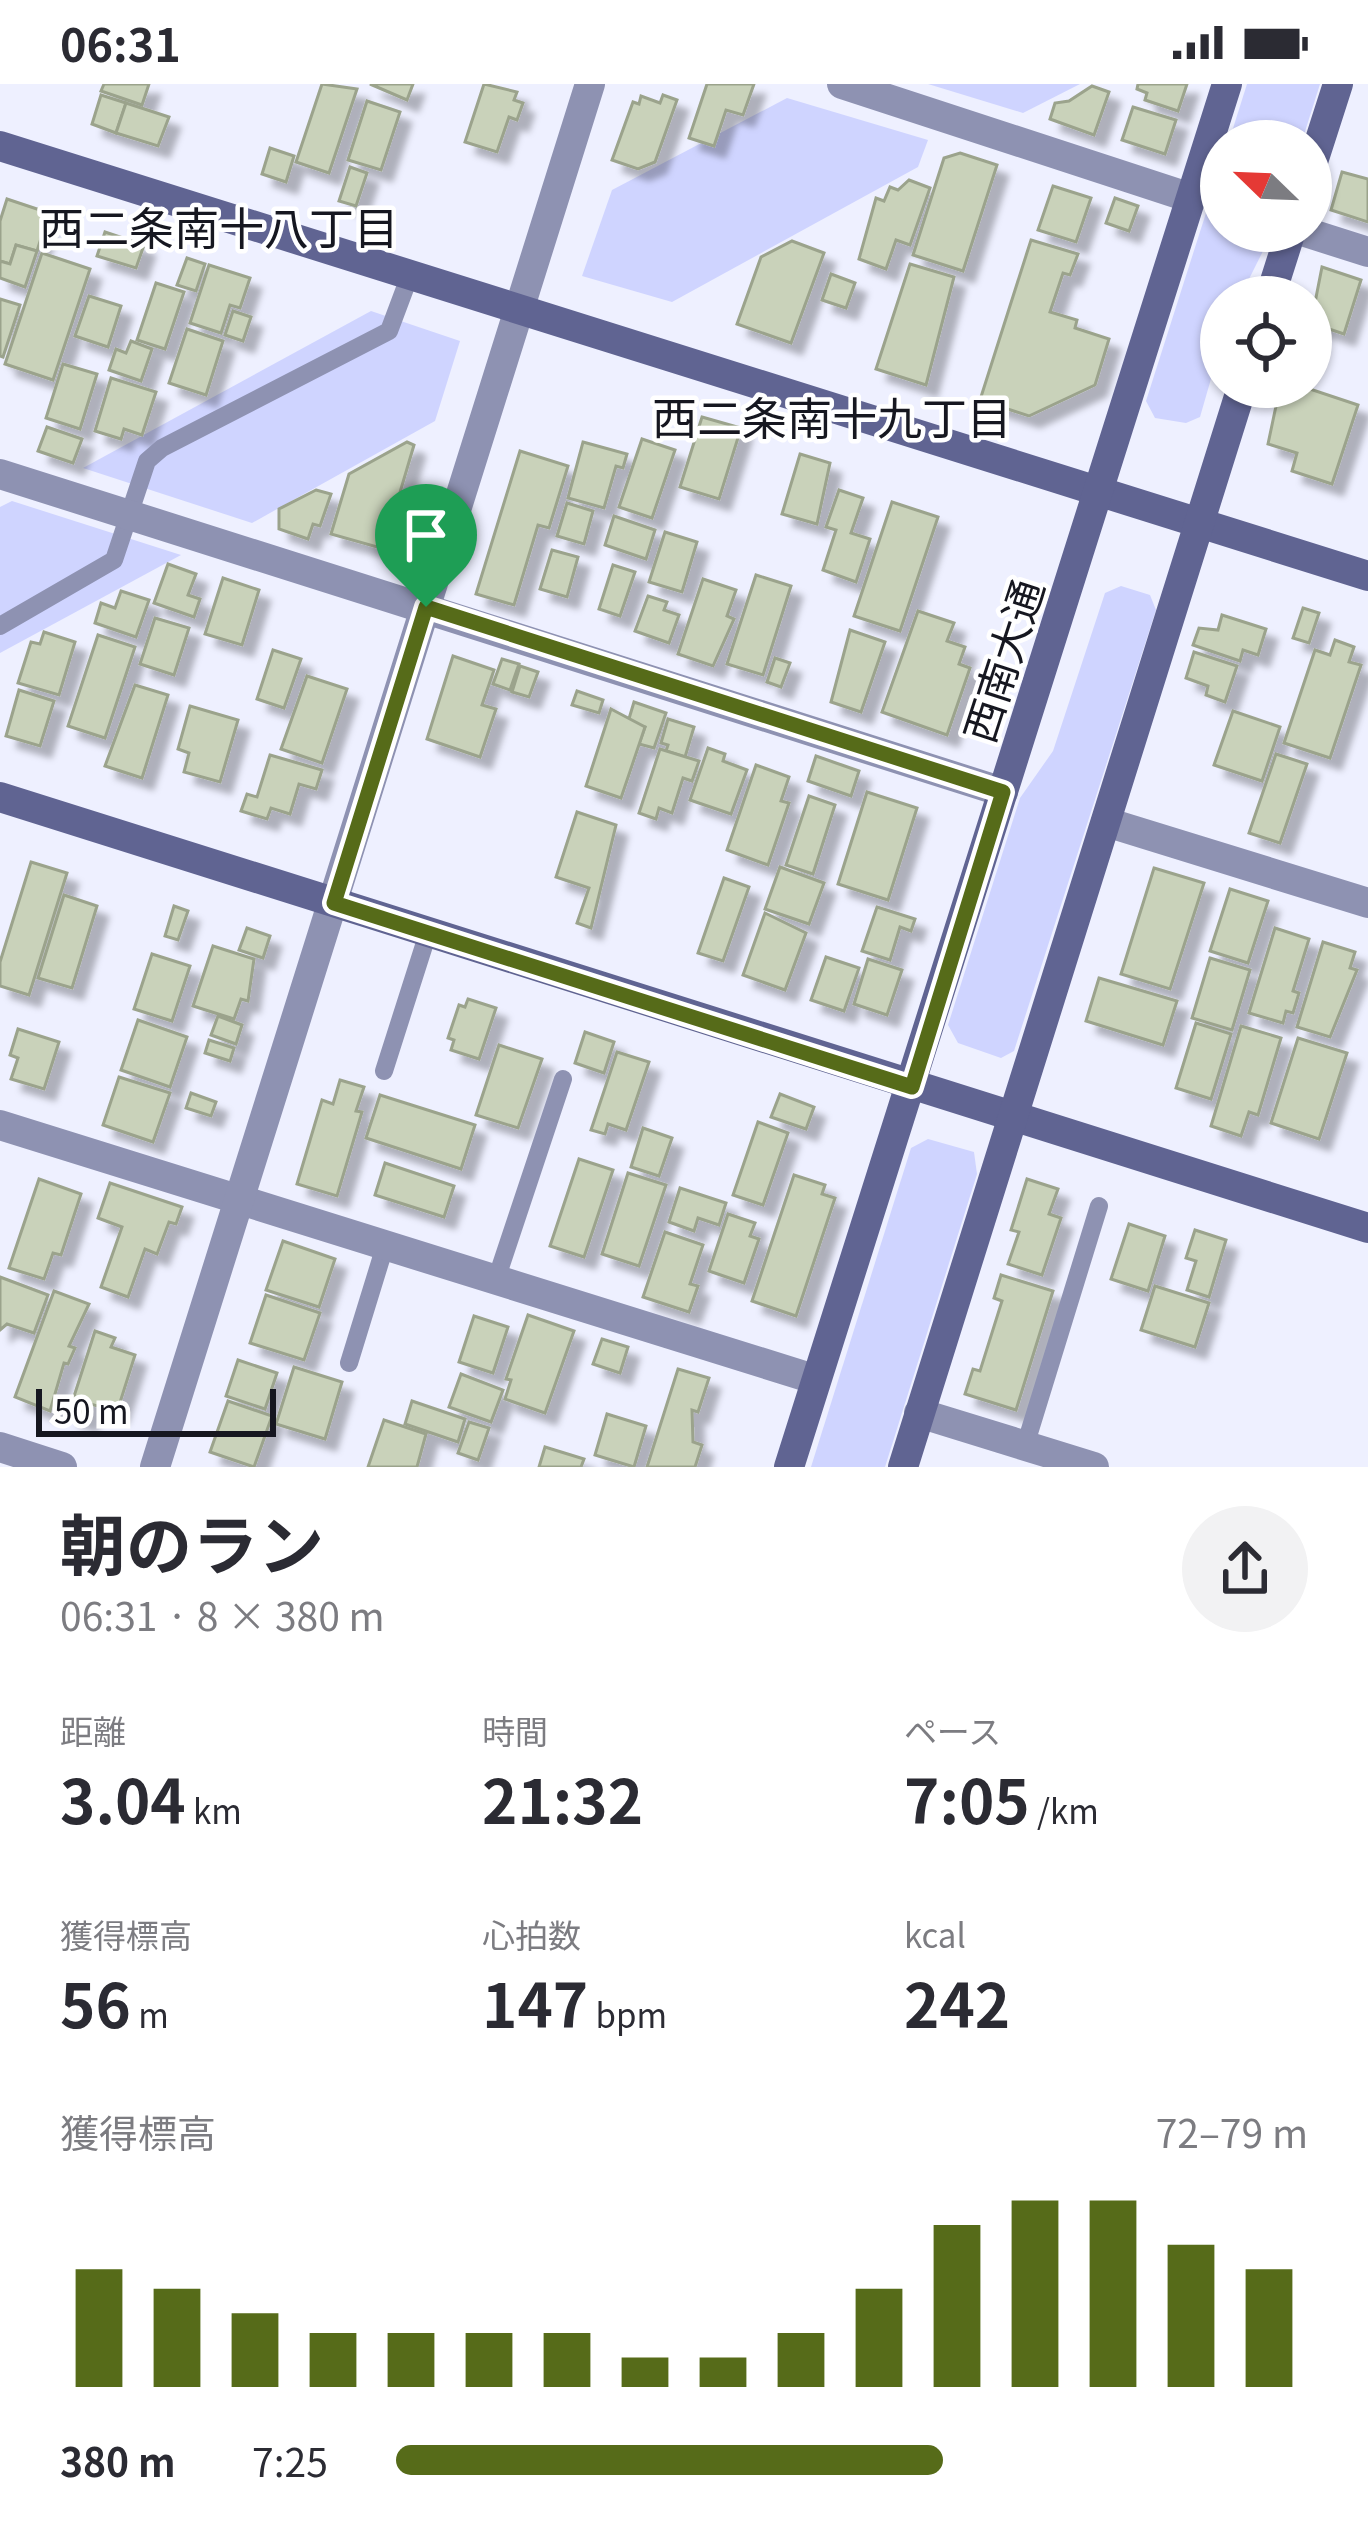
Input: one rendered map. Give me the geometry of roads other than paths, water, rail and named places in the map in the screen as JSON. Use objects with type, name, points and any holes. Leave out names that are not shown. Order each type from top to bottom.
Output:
[{"type":"street","points":[[155,1467],[590,84]]},
{"type":"street","points":[[842,84],[906,93],[1191,198]]},
{"type":"street","name":"西南大通","points":[[789,1467],[1227,84]]},
{"type":"street","points":[[1326,120],[1338,84]]},
{"type":"street","points":[[0,146],[1368,575]]},
{"type":"street","points":[[1332,241],[1368,252]]},
{"type":"street","points":[[903,1467],[1235,408]]},
{"type":"street","points":[[0,473],[1003,792]]},
{"type":"street","points":[[0,796],[1368,1228]]},
{"type":"street","points":[[1106,822],[1368,903]]},
{"type":"street","points":[[0,1125],[814,1379]]},
{"type":"street","points":[[919,1413],[1094,1467]]},
{"type":"street","points":[[0,1447],[62,1467]]},
{"type":"lane","points":[[0,626],[99,573],[114,560],[147,461],[162,448],[389,332],[410,275]]},
{"type":"lane","points":[[384,1071],[428,933]]},
{"type":"lane","points":[[496,1280],[563,1079]]},
{"type":"lane","points":[[1025,1446],[1099,1206]]},
{"type":"lane","points":[[349,1363],[386,1246]]},
{"type":"district","name":"西二条南十八丁目","points":[[219,225]]},
{"type":"district","name":"西二条南十九丁目","points":[[832,415]]}]
